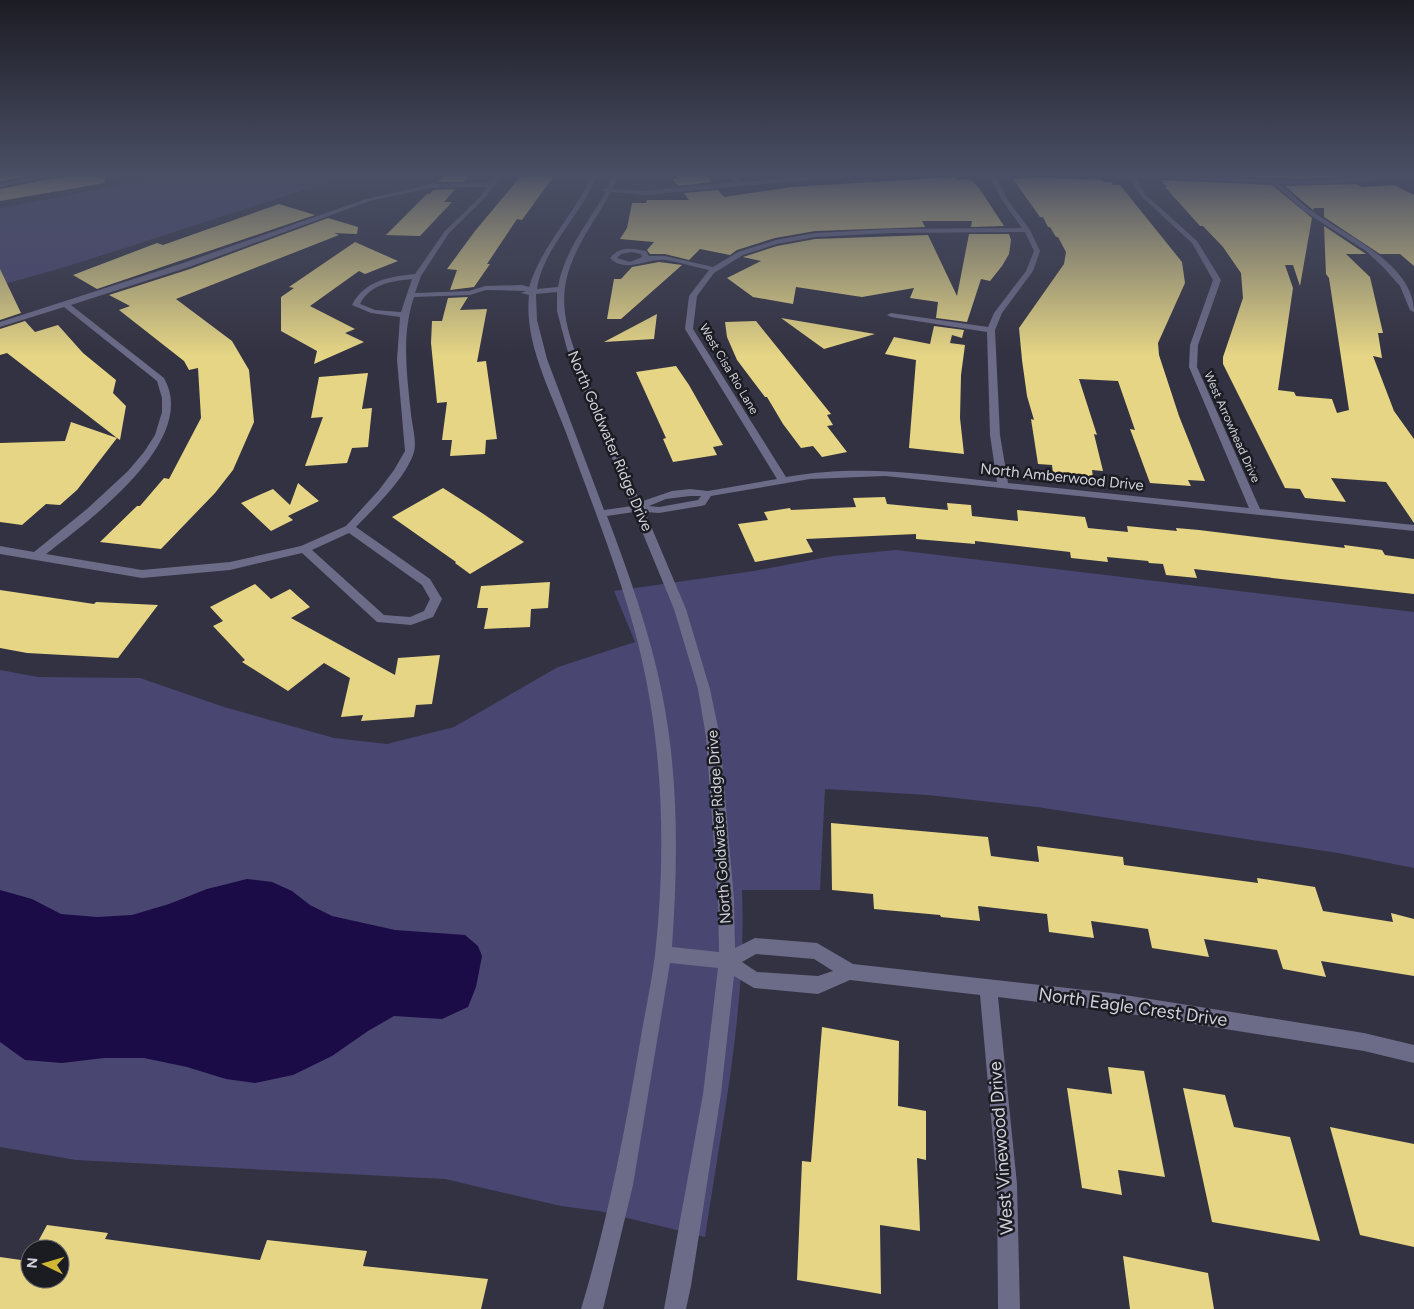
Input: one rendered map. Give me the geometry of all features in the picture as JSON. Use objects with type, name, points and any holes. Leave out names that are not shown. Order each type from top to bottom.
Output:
[{"type":"street","points":[[0,325],[66,305],[270,234]]},
{"type":"street","points":[[0,550],[142,574],[230,566],[304,549],[350,528],[383,492],[399,471],[410,451],[401,360],[404,315],[417,276],[446,234]]},
{"type":"street","name":"North Goldwater Ridge Drive","points":[[558,234],[538,268],[532,290],[534,324],[538,343],[639,623],[657,695],[663,741],[669,818],[662,954],[629,1158],[606,1261],[592,1309]]},
{"type":"street","name":"North Goldwater Ridge Drive","points":[[582,234],[564,271],[560,289],[561,319],[564,331],[680,609],[704,689],[713,737],[719,799],[726,900],[727,961],[712,1094],[680,1286],[674,1309]]},
{"type":"street","name":"West Cisa Rio Lane","points":[[784,480],[689,329],[690,302],[694,290],[714,269],[740,255],[757,248],[794,238],[819,234]]},
{"type":"street","points":[[1003,486],[995,434],[991,330],[998,312],[1029,270],[1037,251],[1029,234]]},
{"type":"street","name":"West Arrowhead Drive","points":[[1186,234],[1195,242],[1216,280],[1209,307],[1194,345],[1194,367],[1257,513]]},
{"type":"street","points":[[1343,234],[1368,250],[1386,265],[1403,285],[1414,310]]},
{"type":"street","points":[[646,258],[666,258],[714,269]]},
{"type":"street","points":[[404,315],[378,314],[356,304],[359,296],[370,286],[390,280],[417,276]]},
{"type":"street","points":[[410,295],[470,292],[492,295],[521,294],[532,290],[560,289]]},
{"type":"street","points":[[36,556],[95,509],[136,468],[156,441],[166,418],[167,395],[160,380],[66,305]]},
{"type":"street","points":[[891,315],[991,330]]},
{"type":"street","name":"North Amberwood Drive","points":[[600,514],[638,508],[659,510],[701,503],[708,494],[810,476],[885,473],[1414,528]]},
{"type":"street","points":[[304,549],[381,619],[411,621],[429,614],[436,599],[426,582],[350,528]]},
{"type":"street","name":"North Eagle Crest Drive","points":[[727,961],[754,946],[817,952],[850,972],[1122,1003],[1364,1042],[1414,1054]]},
{"type":"street","name":"North Eagle Crest Drive","points":[[662,954],[727,961],[754,980],[818,985],[850,972]]},
{"type":"street","name":"West Vinewood Drive","points":[[988,987],[1007,1184],[1008,1309]]},
{"type":"shaded area","points":[[0,234],[168,234],[92,259],[0,285]]},
{"type":"shaded area","points":[[896,550],[1414,612],[1414,868],[1338,853],[1037,807],[928,795],[825,789],[820,890],[742,890],[743,933],[737,1020],[705,1237],[599,1211],[561,1206],[445,1179],[76,1160],[0,1147],[0,670],[38,677],[140,678],[224,707],[334,738],[387,744],[454,727],[558,667],[635,642],[614,591],[754,571],[833,556]]},
{"type":"shaded area","points":[[247,879],[272,882],[292,891],[310,905],[332,916],[395,930],[465,935],[478,946],[482,956],[476,987],[468,1007],[442,1019],[394,1016],[332,1056],[293,1075],[255,1083],[226,1079],[187,1067],[144,1058],[104,1058],[62,1063],[25,1060],[0,1042],[0,890],[32,899],[61,914],[97,917],[132,915],[169,904],[207,889]]},
{"type":"building","points":[[194,234],[259,234],[97,289],[73,275],[157,243],[163,245]]},
{"type":"building","points":[[284,234],[339,235],[176,299],[232,341],[249,370],[254,422],[233,470],[215,493],[161,549],[100,542],[137,506],[140,506],[164,478],[169,479],[201,418],[198,368],[189,370],[184,361],[119,310],[130,306],[109,295],[190,269]]},
{"type":"building","points":[[387,234],[422,234],[420,236]]},
{"type":"building","points":[[473,234],[507,234],[474,287],[450,290],[457,270],[447,269]]},
{"type":"building","points":[[623,234],[797,234],[775,238],[737,250],[730,255],[700,249],[689,260],[665,254],[650,254],[647,250],[654,242],[620,239]]},
{"type":"building","points":[[969,234],[1009,234],[1011,240],[1009,254],[990,281],[981,279],[967,322],[936,318],[938,302],[910,298],[914,288],[862,297],[796,287],[793,304],[753,297],[727,278],[761,261],[743,257],[777,246],[815,239],[928,235],[957,296]]},
{"type":"building","points":[[1054,234],[1160,234],[1182,262],[1185,283],[1158,343],[1159,355],[1179,416],[1205,481],[1188,480],[1191,486],[1150,483],[1130,429],[1135,430],[1118,381],[1079,379],[1097,435],[1094,434],[1103,471],[1092,470],[1093,477],[1053,473],[1052,465],[1038,464],[1031,419],[1034,420],[1027,396],[1019,328],[1064,264],[1066,252],[1058,237]]},
{"type":"building","points":[[1211,234],[1309,234],[1300,286],[1293,265],[1285,265],[1293,288],[1278,390],[1294,392],[1296,396],[1332,399],[1337,413],[1349,410],[1329,278],[1326,274],[1324,234],[1336,234],[1366,254],[1346,254],[1370,277],[1383,333],[1378,333],[1382,358],[1373,356],[1394,411],[1414,439],[1414,523],[1386,482],[1331,478],[1346,502],[1305,498],[1300,489],[1285,488],[1223,364],[1223,357],[1243,298],[1241,273],[1223,247]]},
{"type":"building","points":[[1350,234],[1414,234],[1414,266],[1400,254],[1380,254]]},
{"type":"building","points":[[355,242],[398,261],[365,274],[359,271],[310,306],[355,329],[345,333],[364,342],[314,364],[317,351],[281,331],[281,297],[294,288],[289,287]]},
{"type":"building","points":[[659,262],[682,265],[621,319],[607,319],[614,279],[621,279],[632,267]]},
{"type":"building","points":[[0,269],[21,313],[0,320]]},
{"type":"building","points":[[468,297],[460,310],[487,309],[477,362],[486,361],[497,439],[486,440],[485,454],[450,456],[452,440],[442,440],[447,402],[437,403],[431,343],[432,321],[442,321],[448,298]]},
{"type":"building","points":[[657,314],[654,339],[604,342]]},
{"type":"building","points":[[781,318],[875,334],[824,349]]},
{"type":"building","points":[[25,321],[35,332],[58,325],[83,353],[116,380],[113,393],[126,406],[120,440],[7,353],[0,355],[0,329]]},
{"type":"building","points":[[756,321],[831,414],[827,415],[833,425],[827,426],[847,452],[822,457],[813,446],[801,448],[783,424],[767,397],[765,397],[737,360],[727,337],[725,322]]},
{"type":"building","points":[[934,326],[964,330],[962,338],[952,335],[950,343],[965,345],[961,375],[960,418],[964,454],[909,448],[916,360],[885,354],[894,337],[930,344]]},
{"type":"building","points":[[676,366],[723,445],[713,447],[717,455],[673,462],[663,439],[666,438],[636,372]]},
{"type":"building","points":[[368,373],[362,409],[372,408],[368,447],[352,448],[347,463],[305,466],[323,417],[311,418],[319,377]]},
{"type":"building","points":[[71,422],[117,438],[77,490],[60,505],[46,504],[22,525],[0,522],[0,443],[65,441]]},
{"type":"building","points":[[298,483],[319,501],[288,516],[293,520],[271,531],[241,503],[273,489],[290,505]]},
{"type":"building","points":[[443,488],[524,542],[470,574],[392,517]]},
{"type":"building","points":[[885,497],[887,504],[948,510],[947,503],[971,505],[972,516],[1018,521],[1017,510],[1085,517],[1088,528],[1128,532],[1127,526],[1177,531],[1176,528],[1345,548],[1344,545],[1382,550],[1385,555],[1414,559],[1414,594],[1194,569],[1197,578],[1166,575],[1163,564],[1149,563],[1148,561],[1107,557],[1108,562],[1071,558],[1070,552],[975,541],[975,544],[916,539],[916,534],[806,539],[813,552],[755,562],[738,524],[768,520],[764,512],[790,508],[791,510],[856,507],[853,498]]},
{"type":"building","points":[[550,582],[548,608],[531,609],[530,627],[484,629],[488,608],[477,608],[481,586]]},
{"type":"building","points":[[255,584],[271,599],[290,589],[310,607],[291,618],[395,675],[398,658],[440,655],[432,704],[416,705],[414,717],[361,721],[363,715],[341,717],[350,678],[324,663],[288,691],[242,662],[245,660],[213,626],[223,621],[210,607]]},
{"type":"building","points":[[0,590],[94,604],[96,602],[158,605],[118,658],[27,653],[0,648]]},
{"type":"building","points":[[831,823],[988,837],[991,856],[1039,862],[1037,846],[1123,857],[1124,865],[1258,883],[1257,878],[1315,887],[1323,911],[1393,922],[1391,913],[1414,919],[1414,976],[1321,961],[1326,977],[1283,969],[1277,950],[1204,939],[1209,957],[1152,948],[1148,929],[1091,921],[1094,938],[1049,932],[1047,914],[978,906],[980,921],[874,909],[873,894],[832,890]]},
{"type":"building","points":[[822,1027],[899,1041],[898,1106],[926,1111],[926,1160],[917,1158],[920,1231],[880,1225],[881,1294],[797,1280],[802,1161],[811,1162]]},
{"type":"building","points":[[1108,1067],[1144,1071],[1165,1177],[1118,1170],[1122,1195],[1082,1188],[1067,1088],[1112,1094]]},
{"type":"building","points":[[1183,1088],[1225,1095],[1234,1127],[1290,1137],[1320,1241],[1212,1222]]},
{"type":"building","points":[[1330,1127],[1414,1144],[1414,1247],[1360,1235]]},
{"type":"building","points":[[47,1225],[108,1233],[105,1239],[260,1260],[267,1240],[367,1251],[363,1266],[488,1279],[481,1309],[0,1309],[0,1257],[20,1260],[20,1289],[70,1289],[70,1239],[39,1239]]},
{"type":"building","points":[[1123,1256],[1208,1273],[1214,1309],[1130,1309]]}]
